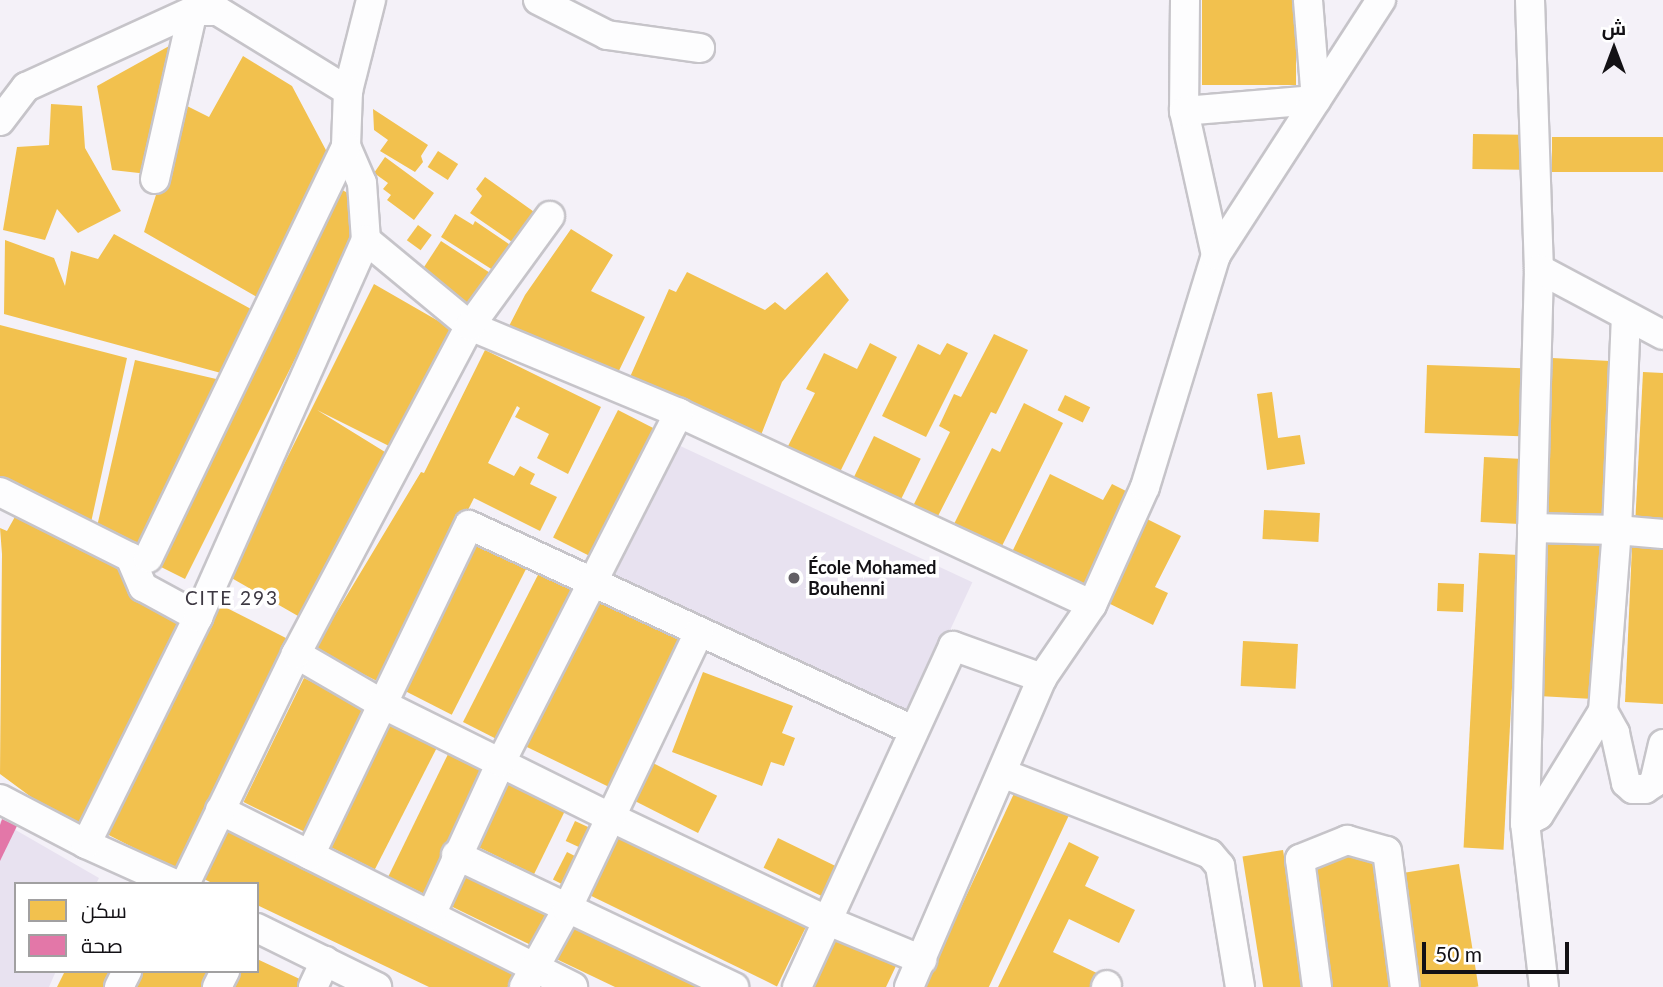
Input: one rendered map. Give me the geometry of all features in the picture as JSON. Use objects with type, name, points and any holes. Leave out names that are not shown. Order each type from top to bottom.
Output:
[{"type":"street","points":[[148,558],[346,146],[348,91],[371,0]]},
{"type":"street","points":[[538,0],[607,35],[700,48]]},
{"type":"street","points":[[1185,0],[1184,111],[1216,255]]},
{"type":"street","points":[[1308,0],[1316,100]]},
{"type":"street","points":[[909,987],[1042,678],[1092,605],[1145,487],[1216,255],[1381,0]]},
{"type":"street","points":[[1530,0],[1539,269],[1525,823],[1544,987]]},
{"type":"street","points":[[0,121],[26,87],[193,11],[218,11],[348,91]]},
{"type":"street","points":[[156,179],[193,11]]},
{"type":"street","points":[[1184,111],[1316,100]]},
{"type":"street","points":[[86,844],[198,617],[366,240],[362,183],[346,146]]},
{"type":"street","points":[[177,882],[220,810],[296,654],[470,326],[550,216]]},
{"type":"street","points":[[366,240],[470,326],[679,413],[1092,605]]},
{"type":"street","points":[[1539,269],[1626,318],[1663,335]]},
{"type":"street","points":[[1525,823],[1539,815],[1603,711],[1617,530],[1626,318]]},
{"type":"street","points":[[431,915],[456,855],[501,762],[679,413]]},
{"type":"street","points":[[0,492],[130,557],[143,587],[198,617]]},
{"type":"street","points":[[310,855],[469,525],[914,731]]},
{"type":"street","points":[[1532,528],[1663,534]]},
{"type":"street","points":[[530,978],[567,909],[699,632]]},
{"type":"street","points":[[797,987],[953,646],[1042,678]]},
{"type":"street","points":[[296,654],[384,705],[610,817],[828,920],[922,960]]},
{"type":"street","points":[[1603,711],[1615,733],[1626,783],[1633,789],[1645,789],[1654,783],[1663,744]]},
{"type":"street","points":[[1002,773],[1210,854],[1220,866],[1240,987]]},
{"type":"street","points":[[0,799],[86,844],[174,882]]},
{"type":"street","points":[[220,810],[431,915],[530,978],[573,987]]},
{"type":"street","points":[[1317,987],[1300,859],[1347,840],[1387,851],[1405,987]]},
{"type":"street","points":[[456,855],[734,987]]},
{"type":"street","points":[[259,929],[376,987]]},
{"type":"street","points":[[313,987],[325,961]]},
{"type":"shaded area","name":"École Mohamed Bouhenni","points":[[676,444],[972,582],[911,715],[614,576]]},
{"type":"shaded area","points":[[0,821],[99,878],[97,882],[14,882],[14,973],[55,973],[49,987],[0,987]]},
{"type":"building: سكن","points":[[1202,0],[1296,0],[1296,85],[1202,85]]},
{"type":"building: سكن","points":[[171,45],[148,174],[112,170],[97,86]]},
{"type":"building: سكن","points":[[243,56],[292,86],[328,154],[264,301],[144,232],[185,105],[209,117]]},
{"type":"building: سكن","points":[[51,104],[82,106],[85,148],[121,211],[78,233],[57,209],[45,240],[3,230],[17,147],[49,145]]},
{"type":"building: سكن","points":[[373,109],[428,145],[421,156],[423,162],[415,172],[380,151],[388,140],[374,130]]},
{"type":"building: سكن","points":[[1473,134],[1521,135],[1520,170],[1472,169]]},
{"type":"building: سكن","points":[[1552,137],[1663,137],[1663,172],[1552,172]]},
{"type":"building: سكن","points":[[438,151],[458,164],[448,180],[428,167]]},
{"type":"building: سكن","points":[[385,157],[434,193],[414,220],[387,200],[391,195],[383,189],[388,183],[374,173]]},
{"type":"building: سكن","points":[[485,177],[537,214],[515,244],[470,213],[482,196],[476,189]]},
{"type":"building: سكن","points":[[335,186],[355,197],[362,225],[185,579],[151,562]]},
{"type":"building: سكن","points":[[455,214],[473,225],[475,221],[512,246],[496,272],[441,237]]},
{"type":"building: سكن","points":[[418,225],[432,235],[421,250],[407,240]]},
{"type":"building: سكن","points":[[571,229],[613,255],[591,291],[645,317],[612,385],[506,332],[525,295]]},
{"type":"building: سكن","points":[[114,234],[260,314],[232,376],[4,314],[5,240],[54,258],[65,286],[71,251],[98,259]]},
{"type":"building: سكن","points":[[441,241],[491,274],[471,306],[420,273]]},
{"type":"building: سكن","points":[[687,272],[765,310],[775,302],[785,310],[827,272],[849,300],[782,382],[761,435],[630,377],[669,289],[676,292]]},
{"type":"building: سكن","points":[[374,284],[454,330],[393,448],[317,410],[385,452],[298,616],[228,576]]},
{"type":"building: سكن","points":[[0,325],[127,358],[90,527],[0,479]]},
{"type":"building: سكن","points":[[994,334],[1028,350],[996,414],[991,412],[937,518],[913,506],[950,432],[939,426],[954,394],[961,397]]},
{"type":"building: سكن","points":[[870,343],[897,357],[838,476],[786,450],[815,393],[806,389],[824,353],[857,369]]},
{"type":"building: سكن","points":[[947,343],[968,353],[926,437],[882,416],[918,344],[940,355]]},
{"type":"building: سكن","points":[[485,350],[601,407],[568,474],[537,458],[549,434],[515,417],[520,408],[517,406],[488,463],[514,476],[520,466],[535,474],[530,484],[557,497],[540,531],[474,498],[381,683],[314,650],[421,472],[424,473]]},
{"type":"building: سكن","points":[[1552,358],[1620,362],[1611,524],[1543,521]]},
{"type":"building: سكن","points":[[135,360],[229,382],[146,554],[96,531]]},
{"type":"building: سكن","points":[[1427,365],[1523,368],[1521,436],[1425,433]]},
{"type":"building: سكن","points":[[1643,372],[1663,373],[1663,527],[1635,526]]},
{"type":"building: سكن","points":[[1272,392],[1278,438],[1300,435],[1305,464],[1267,470],[1257,394]]},
{"type":"building: سكن","points":[[1065,395],[1090,407],[1083,423],[1058,410]]},
{"type":"building: سكن","points":[[1024,403],[1063,423],[1001,548],[954,524],[992,448],[1000,452]]},
{"type":"building: سكن","points":[[618,410],[654,428],[589,556],[553,537]]},
{"type":"building: سكن","points":[[874,436],[921,459],[898,505],[852,482]]},
{"type":"building: سكن","points":[[1484,457],[1523,459],[1520,524],[1481,522]]},
{"type":"building: سكن","points":[[1050,474],[1103,500],[1112,484],[1132,494],[1085,588],[1012,552]]},
{"type":"building: سكن","points":[[21,506],[129,567],[185,617],[82,824],[42,805],[0,774],[0,528],[7,531]]},
{"type":"building: سكن","points":[[1264,510],[1320,513],[1318,542],[1262,539]]},
{"type":"building: سكن","points":[[1141,516],[1181,536],[1155,587],[1168,593],[1153,625],[1100,599]]},
{"type":"building: سكن","points":[[475,537],[528,564],[452,715],[398,688]]},
{"type":"building: سكن","points":[[1542,540],[1606,543],[1598,699],[1534,696]]},
{"type":"building: سكن","points":[[1632,547],[1663,549],[1663,704],[1625,702]]},
{"type":"building: سكن","points":[[1479,553],[1519,555],[1504,850],[1464,848]]},
{"type":"building: سكن","points":[[542,567],[579,586],[500,741],[463,722]]},
{"type":"building: سكن","points":[[1438,583],[1464,584],[1463,612],[1437,611]]},
{"type":"building: سكن","points":[[598,588],[691,634],[615,790],[522,744]]},
{"type":"building: سكن","points":[[221,605],[292,641],[176,869],[105,833]]},
{"type":"building: سكن","points":[[1243,641],[1298,644],[1296,689],[1241,686]]},
{"type":"building: سكن","points":[[703,672],[793,706],[782,733],[795,738],[784,766],[771,762],[762,786],[672,752]]},
{"type":"building: سكن","points":[[304,678],[372,711],[312,835],[244,802]]},
{"type":"building: سكن","points":[[388,718],[439,744],[375,870],[324,844]]},
{"type":"building: سكن","points":[[451,748],[492,768],[430,897],[388,877]]},
{"type":"building: سكن","points":[[653,763],[717,796],[698,833],[634,800]]},
{"type":"building: سكن","points":[[508,777],[567,806],[534,874],[475,845]]},
{"type":"building: سكن","points":[[1017,787],[1070,812],[989,987],[924,987]]},
{"type":"building: سكن","points":[[575,821],[594,830],[585,850],[566,841]]},
{"type":"building: سكن","points":[[221,823],[526,970],[518,987],[429,987],[259,906],[259,882],[210,882],[196,875]]},
{"type":"building: سكن","points":[[618,831],[808,923],[777,986],[587,894]]},
{"type":"building: سكن","points":[[778,838],[843,870],[828,899],[764,868]]},
{"type":"building: سكن","points":[[1069,842],[1099,857],[1085,886],[1135,910],[1119,943],[1069,919],[1053,952],[1103,976],[1098,987],[998,987]]},
{"type":"building: سكن","points":[[1283,850],[1305,987],[1263,987],[1243,856]]},
{"type":"building: سكن","points":[[1373,851],[1395,987],[1327,987],[1307,861]]},
{"type":"building: سكن","points":[[567,852],[587,862],[573,890],[553,880]]},
{"type":"building: سكن","points":[[1459,864],[1478,986],[1421,987],[1403,873]]},
{"type":"building: سكن","points":[[460,866],[553,911],[535,947],[442,902]]},
{"type":"building: سكن","points":[[568,918],[712,987],[615,987],[550,956]]},
{"type":"building: سكن","points":[[832,935],[896,966],[886,987],[806,987]]},
{"type":"building: سكن","points":[[259,960],[304,981],[301,987],[229,987],[236,973],[259,973]]},
{"type":"building: سكن","points":[[64,973],[113,973],[107,987],[57,987]]},
{"type":"building: سكن","points":[[138,973],[211,973],[204,987],[132,987]]},
{"type":"building: صحة","points":[[2,819],[17,826],[0,861],[0,825]]},
{"type":"place","name":"École Mohamed Bouhenni","points":[[794,578]]},
{"type":"district","name":"CITE 293","points":[[232,598]]}]
